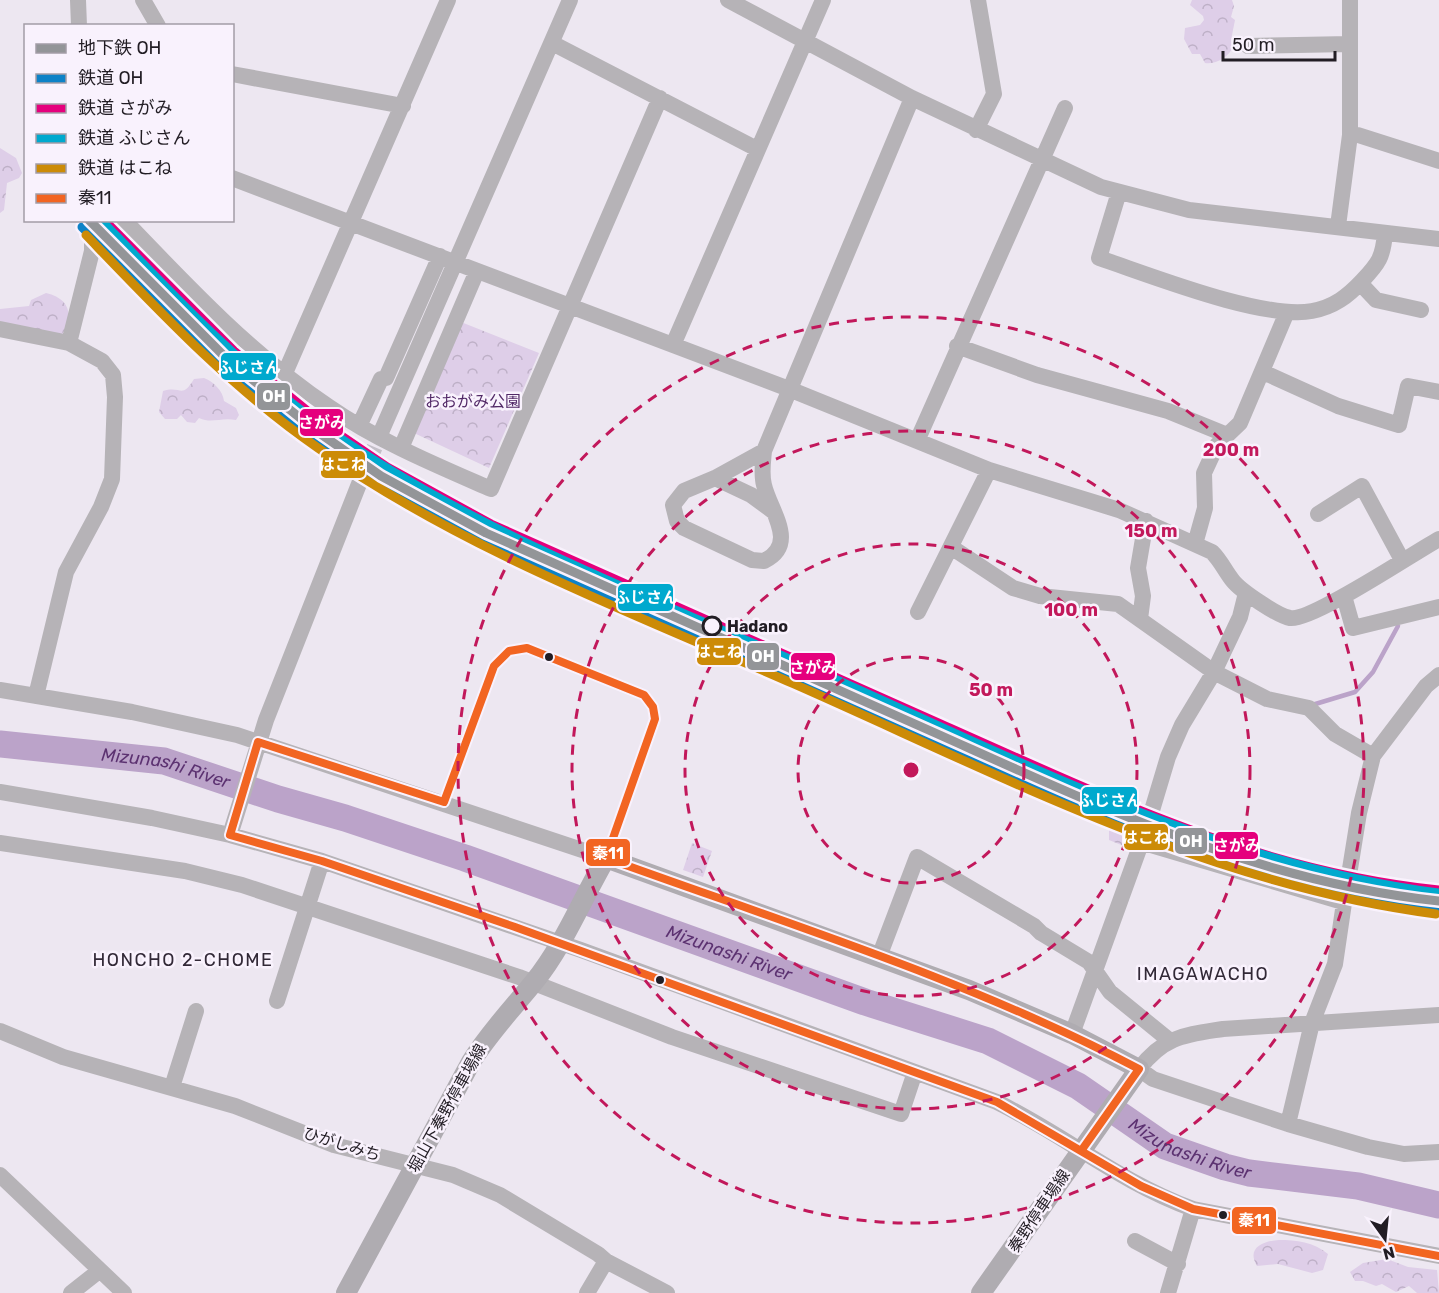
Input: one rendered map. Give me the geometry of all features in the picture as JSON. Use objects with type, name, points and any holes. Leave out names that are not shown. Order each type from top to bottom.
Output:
[{"type":"main road","name":"堀山下秦野停車場線","points":[[346,1293],[414,1165],[486,1038],[534,982],[563,939],[603,863]]},
{"type":"main road","points":[[603,863],[969,990],[1072,1034],[1136,1073]]},
{"type":"main road","name":"秦野停車場線","points":[[981,1293],[1136,1073]]},
{"type":"street","points":[[78,0],[79,24]]},
{"type":"street","points":[[143,0],[157,24]]},
{"type":"street","points":[[285,373],[448,0]]},
{"type":"street","points":[[382,429],[570,0]]},
{"type":"street","points":[[728,0],[976,130],[1043,162],[1119,192],[1189,210],[1439,239]]},
{"type":"street","points":[[673,345],[824,0]]},
{"type":"street","points":[[976,130],[994,94],[978,0]]},
{"type":"street","points":[[1338,226],[1350,135],[1350,0]]},
{"type":"street","points":[[552,43],[757,149]]},
{"type":"street","points":[[1248,45],[1350,44]]},
{"type":"street","points":[[234,74],[403,106]]},
{"type":"street","points":[[126,222],[228,327],[329,407],[401,448],[491,489],[660,98]]},
{"type":"street","points":[[764,451],[678,496],[673,505],[674,514],[684,528],[752,560],[764,561],[778,550],[782,541],[781,530],[763,484],[764,451],[912,98]]},
{"type":"street","points":[[917,441],[957,346],[1032,178],[1043,162],[1065,108]]},
{"type":"street","points":[[1350,135],[1358,135],[1439,160]]},
{"type":"street","points":[[234,179],[569,307],[789,388],[989,470],[1146,520],[1220,559],[1233,581],[1246,593],[1289,618],[1301,618],[1344,596],[1439,539]]},
{"type":"street","points":[[1119,192],[1099,258],[1194,290],[1287,312],[1312,311],[1335,304],[1347,297],[1383,255],[1385,233]]},
{"type":"street","points":[[69,343],[92,251],[92,241],[104,222]]},
{"type":"street","points":[[360,424],[381,379],[386,378],[440,256]]},
{"type":"street","points":[[401,448],[477,271]]},
{"type":"street","points":[[1360,283],[1376,300],[1421,310]]},
{"type":"street","points":[[1195,544],[1205,508],[1204,473],[1217,445],[1240,423],[1287,312]]},
{"type":"street","points":[[0,329],[55,343],[69,343],[102,361],[112,375],[115,397],[114,467],[101,507],[63,581],[36,696]]},
{"type":"street","points":[[957,346],[1037,375],[1168,411],[1227,435]]},
{"type":"street","points":[[1263,372],[1338,406],[1399,425],[1408,386],[1439,392]]},
{"type":"street","points":[[918,612],[989,470]]},
{"type":"street","points":[[716,478],[751,495],[774,512]]},
{"type":"street","points":[[232,829],[256,750],[324,569],[359,484]]},
{"type":"street","points":[[1318,514],[1362,486],[1402,560]]},
{"type":"street","points":[[1140,619],[1143,596],[1138,568],[1146,520]]},
{"type":"street","points":[[951,547],[1013,588],[1040,596],[1118,604],[1214,672],[1267,699],[1309,708],[1335,734],[1373,756]]},
{"type":"street","points":[[1072,1034],[1141,842],[1168,757],[1182,725],[1214,672],[1240,617],[1246,593]]},
{"type":"street","points":[[1344,596],[1353,628],[1439,607]]},
{"type":"street","points":[[1349,875],[1359,813],[1373,756],[1426,686],[1439,675]]},
{"type":"street","points":[[0,690],[174,720],[256,750],[603,863]]},
{"type":"street","points":[[0,792],[232,829],[322,861],[563,939],[997,1102],[1084,1146],[1119,1176],[1159,1197],[1192,1209],[1439,1256]]},
{"type":"street","points":[[1141,842],[1344,898],[1335,964],[1312,1023],[1288,1124]]},
{"type":"street","points":[[0,843],[90,859],[185,871],[307,906],[534,982],[672,1037],[901,1114],[915,1072]]},
{"type":"street","points":[[879,957],[917,857],[1035,926],[1041,933],[1089,962],[1110,992],[1169,1040]]},
{"type":"street","points":[[278,1001],[322,861]]},
{"type":"street","points":[[1439,1015],[1223,1029],[1169,1040],[1150,1054],[1136,1073],[1288,1124],[1392,1153],[1439,1152]]},
{"type":"street","points":[[172,1087],[189,1020]]},
{"type":"street","name":"ひがしみち","points":[[0,1031],[63,1057],[236,1106],[334,1145],[453,1175],[500,1195],[598,1254],[606,1262],[667,1293]]},
{"type":"street","points":[[0,1175],[124,1293]]},
{"type":"street","points":[[1168,1293],[1192,1209]]},
{"type":"street","points":[[1135,1241],[1178,1264]]},
{"type":"street","points":[[587,1293],[606,1262]]},
{"type":"street","points":[[71,1293],[99,1271]]},
{"type":"green space","points":[[1192,0],[1232,0],[1234,6],[1231,17],[1235,20],[1231,40],[1233,47],[1225,57],[1217,61],[1205,63],[1200,54],[1192,54],[1184,39],[1185,28],[1200,25],[1204,20],[1203,16],[1190,5]]},
{"type":"green space","points":[[0,148],[16,158],[22,173],[19,178],[7,183],[4,210],[0,213]]},
{"type":"green space","points":[[46,293],[61,300],[68,310],[69,317],[60,338],[0,325],[0,309],[29,306],[31,300]]},
{"type":"green space","name":"おおがみ公園","points":[[461,322],[539,353],[489,468],[414,433]]},
{"type":"green space","points":[[204,378],[217,387],[224,401],[236,408],[239,415],[236,420],[199,418],[195,423],[187,422],[181,415],[177,419],[165,419],[159,412],[163,391],[183,390],[194,379]]},
{"type":"green space","points":[[1109,817],[1142,831],[1136,851],[1109,840]]},
{"type":"green space","points":[[692,843],[712,851],[703,877],[683,870]]},
{"type":"green space","points":[[1279,1240],[1305,1242],[1323,1250],[1328,1254],[1323,1270],[1312,1273],[1278,1264],[1257,1266],[1254,1260],[1255,1250],[1262,1244]]},
{"type":"green space","points":[[1387,1259],[1408,1267],[1437,1270],[1439,1293],[1417,1293],[1409,1286],[1396,1292],[1382,1284],[1376,1286],[1363,1281],[1355,1281],[1350,1272],[1363,1263]]},
{"type":"waterway","points":[[1312,705],[1355,692],[1373,672],[1398,626]]},
{"type":"waterway","name":"Mizunashi River","points":[[0,744],[164,761],[278,799],[345,818],[465,858],[865,1002],[988,1041],[1078,1086],[1165,1146],[1249,1173],[1358,1186],[1439,1205]]},
{"type":"tunnel","points":[[359,484],[382,430]]},
{"type":"metro line","name":"OH","points":[[91,222],[227,359],[315,430],[381,476],[486,533],[1057,787],[1180,837],[1242,859],[1306,877],[1371,891],[1439,901]]},
{"type":"rail line","name":"ふじさん","points":[[103,222],[239,359],[299,409],[387,468],[445,502],[504,532],[626,589],[1117,803],[1195,833],[1275,858],[1356,879],[1439,893]]},
{"type":"rail line","name":"さがみ","points":[[106,222],[234,351],[321,422],[387,467],[491,524],[1123,804],[1245,848],[1307,866],[1372,880],[1439,890]]},
{"type":"rail line","name":"OH","points":[[82,227],[220,366],[308,438],[376,485],[481,542],[1047,795],[1172,846],[1236,868],[1301,886],[1368,901],[1438,911]]},
{"type":"rail line","name":"はこね","points":[[86,235],[196,347],[286,425],[373,485],[490,549],[611,605],[1107,822],[1187,852],[1268,878],[1351,899],[1436,914]]},
{"type":"transit line","name":"秦11","points":[[527,648],[644,695],[653,707],[655,719],[606,858],[943,980],[1075,1037],[1139,1069],[1081,1151],[997,1102],[515,927],[322,861],[230,835],[258,742],[444,802],[494,666],[509,651],[527,648]]},
{"type":"transit line","name":"秦11","points":[[1081,1151],[1141,1186],[1193,1209],[1439,1256]]},
{"type":"place","name":"Hadano","points":[[712,626]]},
{"type":"district","name":"HONCHO 2-CHOME","points":[[183,960]]},
{"type":"district","name":"IMAGAWACHO","points":[[1203,974]]}]
